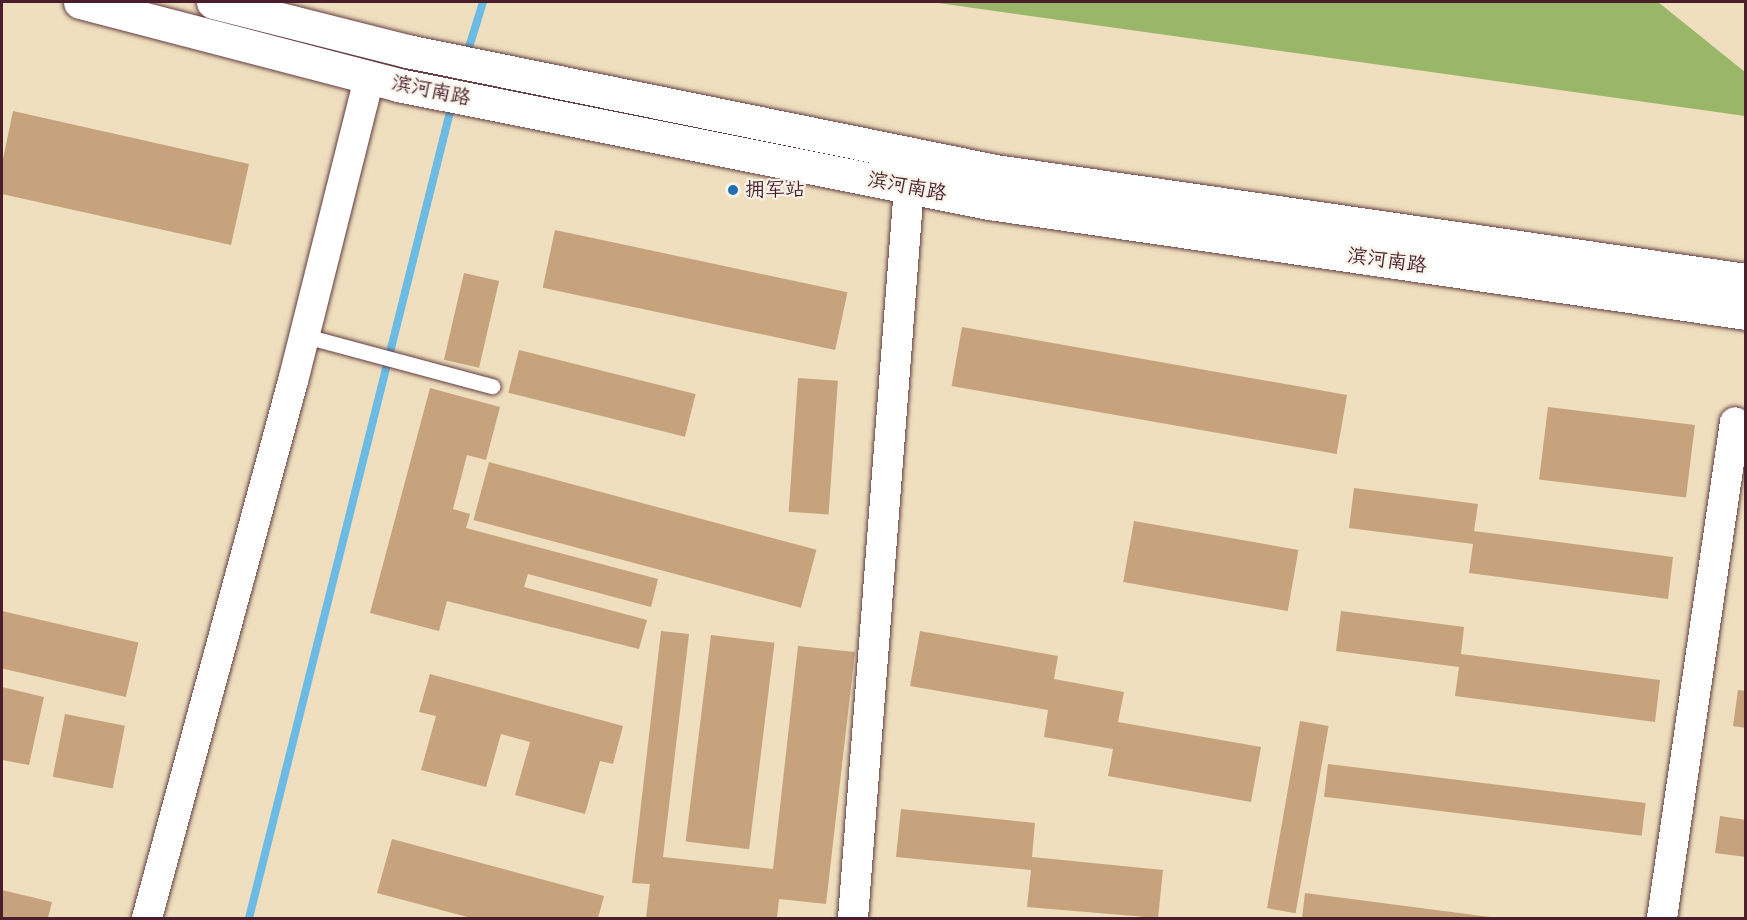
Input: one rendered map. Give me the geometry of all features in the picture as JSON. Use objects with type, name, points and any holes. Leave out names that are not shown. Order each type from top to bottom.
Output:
[{"type":"highway","name":"滨河南路","points":[[80,2],[383,81],[909,187],[1746,313]]},
{"type":"highway","name":"滨河南路","points":[[213,2],[407,51],[995,171],[1746,280]]},
{"type":"street","points":[[147,918],[305,336],[383,81]]},
{"type":"street","points":[[853,918],[909,187]]},
{"type":"street","points":[[1662,918],[1735,422]]},
{"type":"lane","points":[[305,336],[492,386]]},
{"type":"green space","points":[[931,2],[1658,2],[1745,72],[1745,116]]},
{"type":"building","points":[[13,111],[249,164],[231,245],[2,194],[2,164]]},
{"type":"building","points":[[555,230],[847,292],[835,350],[543,288]]},
{"type":"building","points":[[464,273],[499,281],[479,368],[444,360]]},
{"type":"building","points":[[962,327],[1347,395],[1337,454],[952,386]]},
{"type":"building","points":[[519,350],[696,394],[685,437],[508,393]]},
{"type":"building","points":[[798,378],[838,381],[829,514],[789,512]]},
{"type":"building","points":[[430,388],[500,407],[486,460],[467,455],[453,509],[470,514],[466,528],[658,579],[651,607],[528,574],[524,587],[647,620],[639,649],[447,601],[439,631],[370,613]]},
{"type":"building","points":[[1548,407],[1695,425],[1686,497],[1539,479]]},
{"type":"building","points":[[489,462],[816,550],[801,608],[473,520]]},
{"type":"building","points":[[1354,488],[1478,504],[1474,531],[1673,557],[1668,599],[1469,573],[1473,544],[1349,528]]},
{"type":"building","points":[[1134,521],[1298,550],[1288,611],[1123,582]]},
{"type":"building","points":[[2,611],[138,642],[126,697],[2,668]]},
{"type":"building","points":[[1341,611],[1464,627],[1461,654],[1660,680],[1655,722],[1455,696],[1459,667],[1336,651]]},
{"type":"building","points":[[661,631],[689,634],[663,857],[773,869],[798,646],[855,652],[826,904],[779,899],[777,918],[646,918],[650,884],[632,883]]},
{"type":"building","points":[[920,631],[1058,656],[1054,679],[1124,692],[1118,722],[1261,747],[1251,802],[1108,776],[1113,749],[1044,737],[1048,710],[910,686]]},
{"type":"building","points":[[711,635],[775,643],[749,849],[686,841]]},
{"type":"building","points":[[430,674],[623,726],[613,764],[600,761],[585,814],[515,795],[530,742],[501,734],[486,787],[421,770],[436,716],[419,712]]},
{"type":"building","points":[[2,687],[44,697],[29,765],[2,760]]},
{"type":"building","points":[[1738,690],[1746,691],[1746,728],[1733,726]]},
{"type":"building","points":[[65,714],[125,726],[113,788],[53,777]]},
{"type":"building","points":[[1300,721],[1329,726],[1296,913],[1267,908]]},
{"type":"building","points":[[1328,764],[1646,803],[1642,836],[1324,797]]},
{"type":"building","points":[[901,809],[1035,823],[1032,857],[1163,870],[1158,918],[1027,907],[1031,870],[896,857]]},
{"type":"building","points":[[1720,816],[1746,820],[1746,857],[1715,853]]},
{"type":"building","points":[[392,839],[604,896],[598,918],[471,918],[377,893]]},
{"type":"building","points":[[2,890],[52,902],[48,918],[2,918]]},
{"type":"building","points":[[1305,893],[1490,917],[1490,918],[1302,918]]},
{"type":"waterway","points":[[466,57],[483,2]]},
{"type":"waterway","points":[[249,918],[452,104]]},
{"type":"place","name":"拥军站","points":[[733,190]]}]
